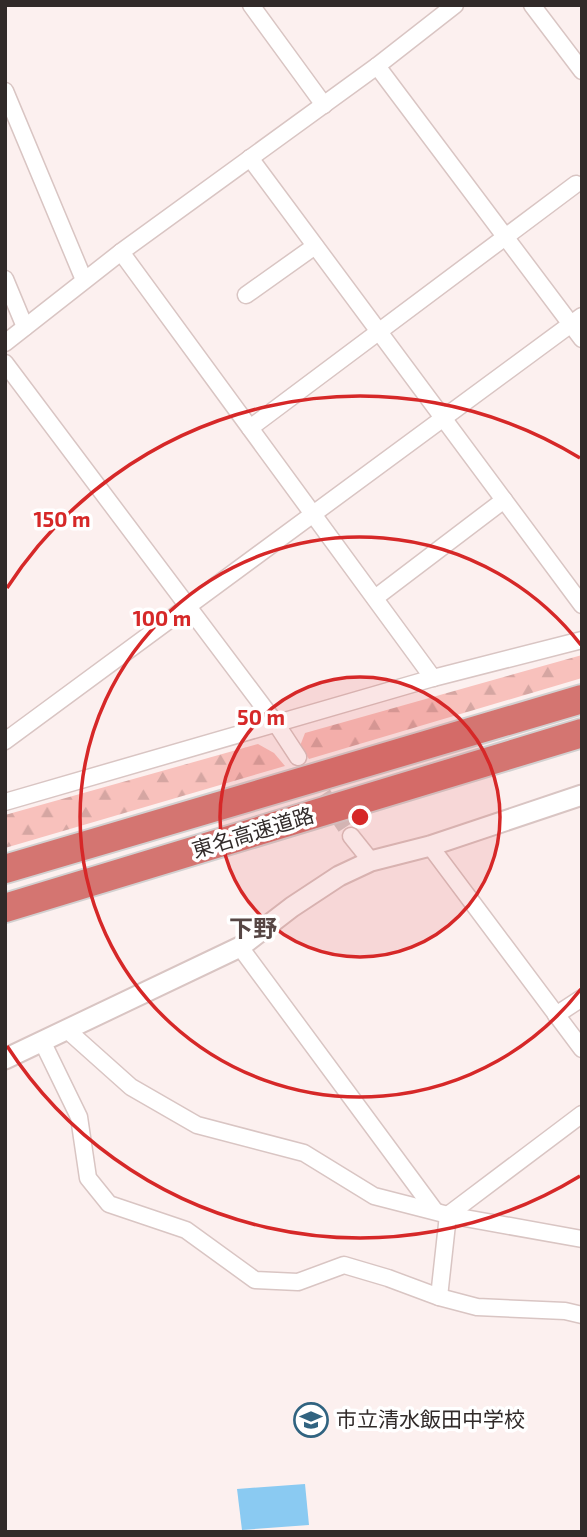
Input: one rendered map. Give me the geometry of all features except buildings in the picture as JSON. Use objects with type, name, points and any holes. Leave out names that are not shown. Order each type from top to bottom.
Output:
[{"type":"highway","name":"東名高速道路","points":[[5,869],[582,699]]},
{"type":"highway","name":"東名高速道路","points":[[5,908],[582,733]]},
{"type":"street","points":[[532,5],[576,52],[582,71]]},
{"type":"street","points":[[5,343],[121,251],[377,66],[452,6]]},
{"type":"street","points":[[258,8],[324,105]]},
{"type":"street","points":[[377,66],[506,235],[576,320],[582,339]]},
{"type":"street","points":[[5,92],[84,280]]},
{"type":"street","points":[[250,158],[582,605]]},
{"type":"street","points":[[250,428],[576,184]]},
{"type":"street","points":[[246,295],[315,247]]},
{"type":"street","points":[[121,251],[433,678]]},
{"type":"street","points":[[5,279],[25,327]]},
{"type":"street","points":[[5,741],[576,320]]},
{"type":"street","points":[[5,363],[277,725],[298,757]]},
{"type":"street","points":[[375,598],[504,500]]},
{"type":"street","points":[[5,802],[433,678],[582,640]]},
{"type":"street","points":[[7,1055],[240,947],[292,907],[339,876],[372,861],[430,846],[582,795]]},
{"type":"street","points":[[351,836],[372,861]]},
{"type":"street","points":[[430,846],[582,1049]]},
{"type":"street","points":[[240,947],[441,1213],[439,1297]]},
{"type":"street","points":[[556,1015],[582,998]]},
{"type":"street","points":[[66,1029],[131,1087],[197,1125],[304,1153],[374,1196],[441,1213],[582,1240]]},
{"type":"street","points":[[42,1041],[79,1117],[88,1178],[109,1204],[186,1230],[256,1280],[298,1282],[344,1265],[477,1307],[565,1311],[582,1315]]},
{"type":"street","points":[[441,1213],[582,1114]]},
{"type":"green space","points":[[582,655],[582,678],[309,759],[300,746],[305,733]]},
{"type":"green space","points":[[258,744],[274,753],[285,766],[5,848],[5,815]]},
{"type":"water","points":[[305,1484],[309,1525],[242,1530],[237,1489]]},
{"type":"tunnel","points":[[310,774],[351,836]]},
{"type":"place","name":"市立清水飯田中学校","points":[[311,1420]]},
{"type":"district","name":"下野","points":[[253,929]]}]
